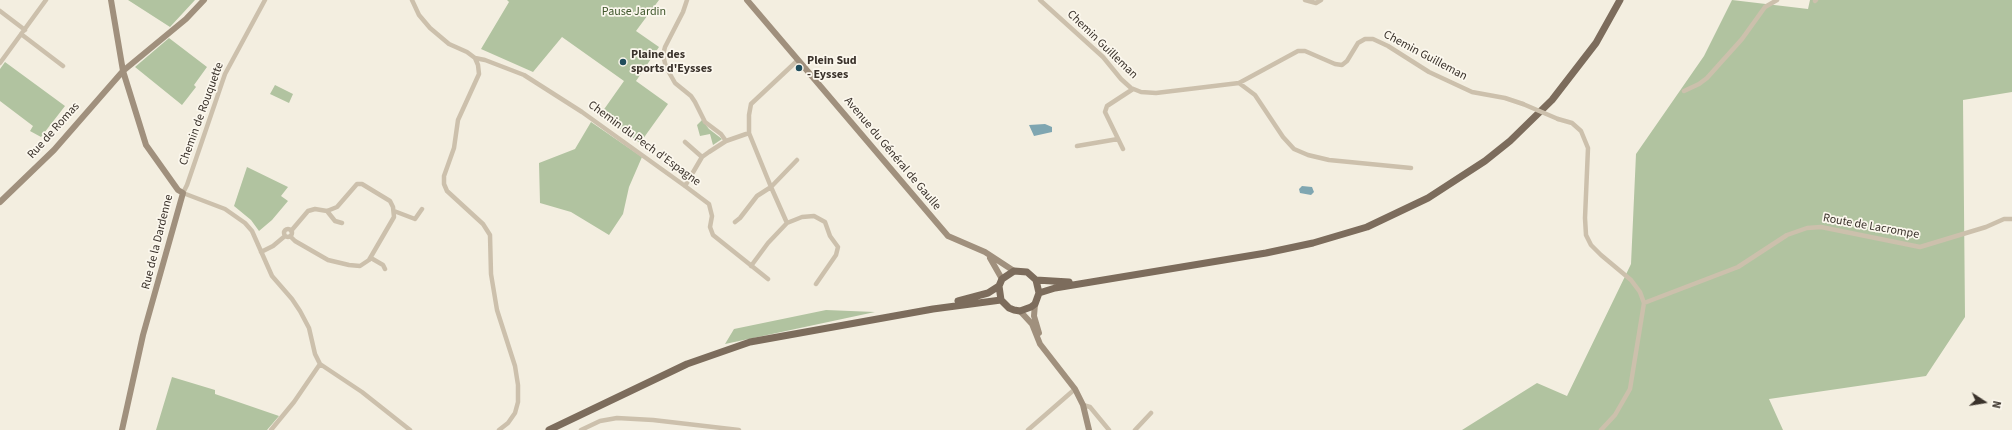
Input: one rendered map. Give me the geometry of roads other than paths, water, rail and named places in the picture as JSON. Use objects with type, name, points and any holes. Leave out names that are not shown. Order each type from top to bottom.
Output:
[{"type":"main road","points":[[1039,293],[1055,288],[1266,253],[1313,243],[1367,227],[1428,198],[1485,161],[1510,141],[1552,100],[1596,43],[1620,0]]},
{"type":"main road","points":[[1036,280],[1039,293],[1035,304],[1026,310],[1020,311],[1009,308],[1001,300],[999,286],[1002,279],[1014,271],[1026,272],[1036,280],[1086,283]]},
{"type":"main road","points":[[934,309],[988,293],[999,286]]},
{"type":"main road","points":[[548,430],[687,364],[750,342],[934,309],[1001,300]]},
{"type":"street","points":[[0,63],[46,0]]},
{"type":"street","name":"Rue de la Dardenne","points":[[111,0],[123,71],[146,145],[178,190],[183,194],[143,335],[122,430]]},
{"type":"street","name":"Rue de Romas","points":[[0,202],[54,150],[123,71],[186,19],[204,0]]},
{"type":"street","name":"Chemin de Rouquette","points":[[183,194],[225,74],[265,0]]},
{"type":"street","name":"Chemin du Pech d'Espagne","points":[[412,0],[419,15],[430,28],[449,44],[468,52],[474,58],[485,60],[524,75],[588,117],[709,204],[712,216],[710,227],[714,235],[768,279]]},
{"type":"street","points":[[687,0],[683,12],[665,47],[663,55],[666,67],[675,83],[691,96],[705,122],[721,134],[726,141]]},
{"type":"street","name":"Avenue du Général de Gaulle","points":[[746,0],[948,236],[985,252],[1014,271]]},
{"type":"street","name":"Chemin Guilleman","points":[[1040,0],[1103,57],[1122,80],[1133,89],[1141,92],[1156,93],[1239,83],[1298,51],[1305,51],[1335,64],[1342,65],[1347,61],[1358,43],[1365,39],[1373,39],[1388,46],[1429,72],[1466,89],[1489,96],[1505,98],[1572,123],[1581,131],[1588,148],[1585,218],[1586,235],[1591,245],[1600,255],[1631,280],[1640,292],[1644,303]]},
{"type":"street","points":[[1305,0],[1316,3],[1321,0]]},
{"type":"street","points":[[1684,91],[1699,84],[1707,78],[1742,39],[1765,7],[1777,0]]},
{"type":"street","points":[[0,11],[25,30]]},
{"type":"street","points":[[21,34],[64,66]]},
{"type":"street","points":[[474,58],[478,65],[479,74],[458,120],[454,148],[444,176],[444,184],[446,191],[484,224],[490,235],[491,274],[497,310],[516,366],[518,385],[518,402],[515,413],[508,423],[499,430]]},
{"type":"street","points":[[787,223],[749,134],[749,115],[753,100],[798,60]]},
{"type":"street","points":[[1239,83],[1255,95],[1283,137],[1294,149],[1308,155],[1329,160],[1411,168]]},
{"type":"street","points":[[1123,149],[1105,112],[1107,106],[1133,89]]},
{"type":"street","points":[[685,186],[702,157],[726,141],[749,134]]},
{"type":"street","points":[[1077,146],[1118,139]]},
{"type":"street","points":[[685,142],[702,157]]},
{"type":"street","points":[[735,222],[740,218],[757,196],[771,187],[797,160]]},
{"type":"street","points":[[767,176],[773,179],[779,178]]},
{"type":"street","points":[[261,252],[288,236],[308,211],[315,209],[327,211],[341,204],[357,184],[362,184],[390,201],[394,211],[394,217],[371,258],[360,266],[339,263],[317,254],[288,236]]},
{"type":"street","points":[[183,194],[226,209],[237,215],[252,231],[272,276],[300,311],[309,328],[315,354],[320,364],[362,392],[410,430]]},
{"type":"street","points":[[394,211],[415,218],[422,209]]},
{"type":"street","points":[[327,211],[335,220],[342,223]]},
{"type":"street","points":[[751,266],[768,243],[787,223],[808,216],[821,219],[827,225],[830,236],[838,247],[836,255],[816,284]]},
{"type":"street","name":"Route de Lacrompe","points":[[1644,303],[1738,267],[1787,235],[1807,228],[1821,227],[1920,248],[1986,228],[2004,219],[2012,219]]},
{"type":"street","points":[[985,252],[998,270],[1002,279]]},
{"type":"street","points":[[371,258],[383,265],[385,269]]},
{"type":"street","points":[[1601,430],[1615,415],[1630,389],[1644,303]]},
{"type":"street","points":[[1035,304],[1034,316],[1049,356]]},
{"type":"street","points":[[1020,311],[1032,324],[1040,344],[1075,389],[1083,405],[1089,430]]},
{"type":"street","points":[[271,430],[294,402],[320,364]]},
{"type":"street","points":[[1028,430],[1075,389]]},
{"type":"street","points":[[1083,405],[1090,407],[1109,430]]},
{"type":"street","points":[[1135,430],[1151,413]]},
{"type":"street","points":[[580,430],[600,421],[617,418],[653,420],[739,430]]},
{"type":"water","points":[[1045,124],[1052,127],[1052,132],[1034,136],[1029,125]]},
{"type":"water","points":[[1302,186],[1312,187],[1314,192],[1311,195],[1300,193],[1299,189]]},
{"type":"place","name":"Plaine des sports d'Eysses","points":[[623,62]]},
{"type":"place","name":"Plein Sud - Eysses","points":[[799,68]]},
{"type":"park label","name":"Pause Jardin","points":[[634,12]]}]
